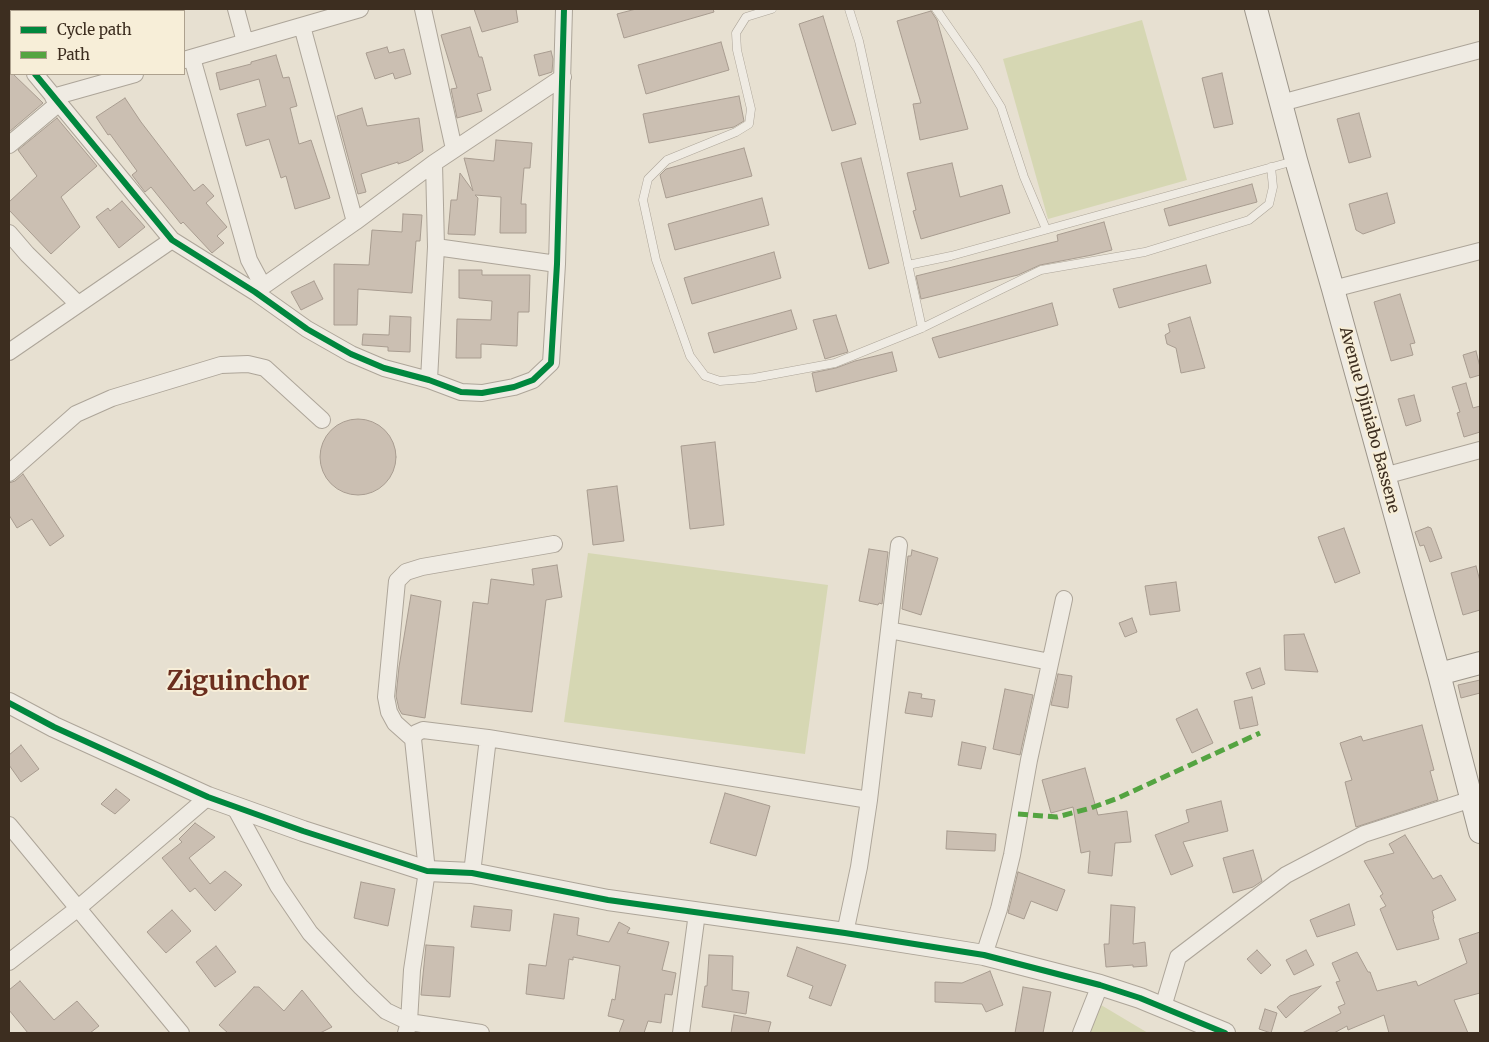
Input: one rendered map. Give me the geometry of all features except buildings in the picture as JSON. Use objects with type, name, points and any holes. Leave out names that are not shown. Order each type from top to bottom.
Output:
[{"type":"main road","name":"Avenue Djiniabo Bassene","points":[[1256,9],[1480,832]]},
{"type":"main road","points":[[1438,674],[1480,663]]},
{"type":"street","points":[[236,9],[245,42]]},
{"type":"street","points":[[259,289],[188,59],[360,9]]},
{"type":"street","points":[[423,9],[454,149]]},
{"type":"street","points":[[36,75],[172,240],[259,289],[307,329],[351,354],[384,368],[429,380],[461,392],[482,393],[514,387],[533,380],[551,363],[563,78],[564,9]]},
{"type":"street","points":[[302,26],[355,222]]},
{"type":"street","points":[[1281,103],[1480,50]]},
{"type":"street","points":[[9,145],[56,100],[132,75]]},
{"type":"street","points":[[259,289],[355,222],[454,149],[563,78]]},
{"type":"street","points":[[429,380],[436,247],[434,163]]},
{"type":"street","points":[[9,233],[78,304]]},
{"type":"street","points":[[9,352],[172,240]]},
{"type":"street","points":[[436,247],[556,264]]},
{"type":"street","points":[[1333,289],[1480,251]]},
{"type":"street","points":[[9,473],[76,414],[112,398],[221,365],[248,364],[265,368],[322,420]]},
{"type":"street","points":[[1384,476],[1480,450]]},
{"type":"street","points":[[413,739],[396,723],[389,712],[386,697],[397,581],[406,572],[422,567],[554,544]]},
{"type":"street","points":[[845,933],[859,867],[870,800],[900,545]]},
{"type":"street","points":[[984,955],[999,909],[1012,855],[1027,769],[1064,600]]},
{"type":"street","points":[[889,630],[1050,662]]},
{"type":"street","points":[[9,703],[54,727],[208,797],[303,831],[427,871],[472,873],[608,900],[845,933],[984,955],[1100,985],[1163,1007],[1226,1033]]},
{"type":"street","points":[[407,1028],[412,970],[427,871],[413,739],[416,733],[423,730],[488,738],[870,800]]},
{"type":"street","points":[[472,873],[488,738]]},
{"type":"street","points":[[9,962],[77,909],[208,797]]},
{"type":"street","points":[[1163,1007],[1178,956],[1286,875],[1364,834],[1472,800]]},
{"type":"street","points":[[234,806],[278,886],[310,933],[386,1011],[407,1028],[481,1033]]},
{"type":"street","points":[[9,825],[181,1033]]},
{"type":"street","points":[[681,1033],[697,913]]},
{"type":"street","points":[[1081,1033],[1100,985]]},
{"type":"lane","points":[[772,9],[746,17],[736,33],[736,50],[751,109],[749,124],[736,132],[667,160],[648,179],[643,200],[656,260],[690,356],[705,376],[720,381],[754,378],[835,362],[922,328],[1041,270],[1145,252],[1249,220],[1269,204],[1274,186],[1271,168]]},
{"type":"lane","points":[[849,9],[861,51],[922,328]]},
{"type":"lane","points":[[936,9],[1001,106],[1024,177],[1046,229]]},
{"type":"lane","points":[[908,265],[951,256],[1296,160]]},
{"type":"green space","points":[[1142,20],[1187,180],[1048,219],[1003,59]]},
{"type":"green space","points":[[588,553],[828,585],[805,754],[564,722]]},
{"type":"green space","points":[[1101,1005],[1148,1033],[1081,1033]]},
{"type":"marked path","points":[[1018,814],[1057,817],[1091,808],[1118,798],[1260,733]]},
{"type":"cycle path","points":[[36,75],[172,240],[255,292],[307,329],[351,354],[384,368],[429,380],[461,392],[482,393],[514,387],[533,380],[551,363],[557,264],[564,9]]},
{"type":"cycle path","points":[[9,703],[54,727],[208,797],[303,831],[427,871],[472,873],[608,900],[845,933],[984,955],[1100,985],[1140,998],[1225,1033]]},
{"type":"district","name":"Ziguinchor","points":[[238,683]]}]
